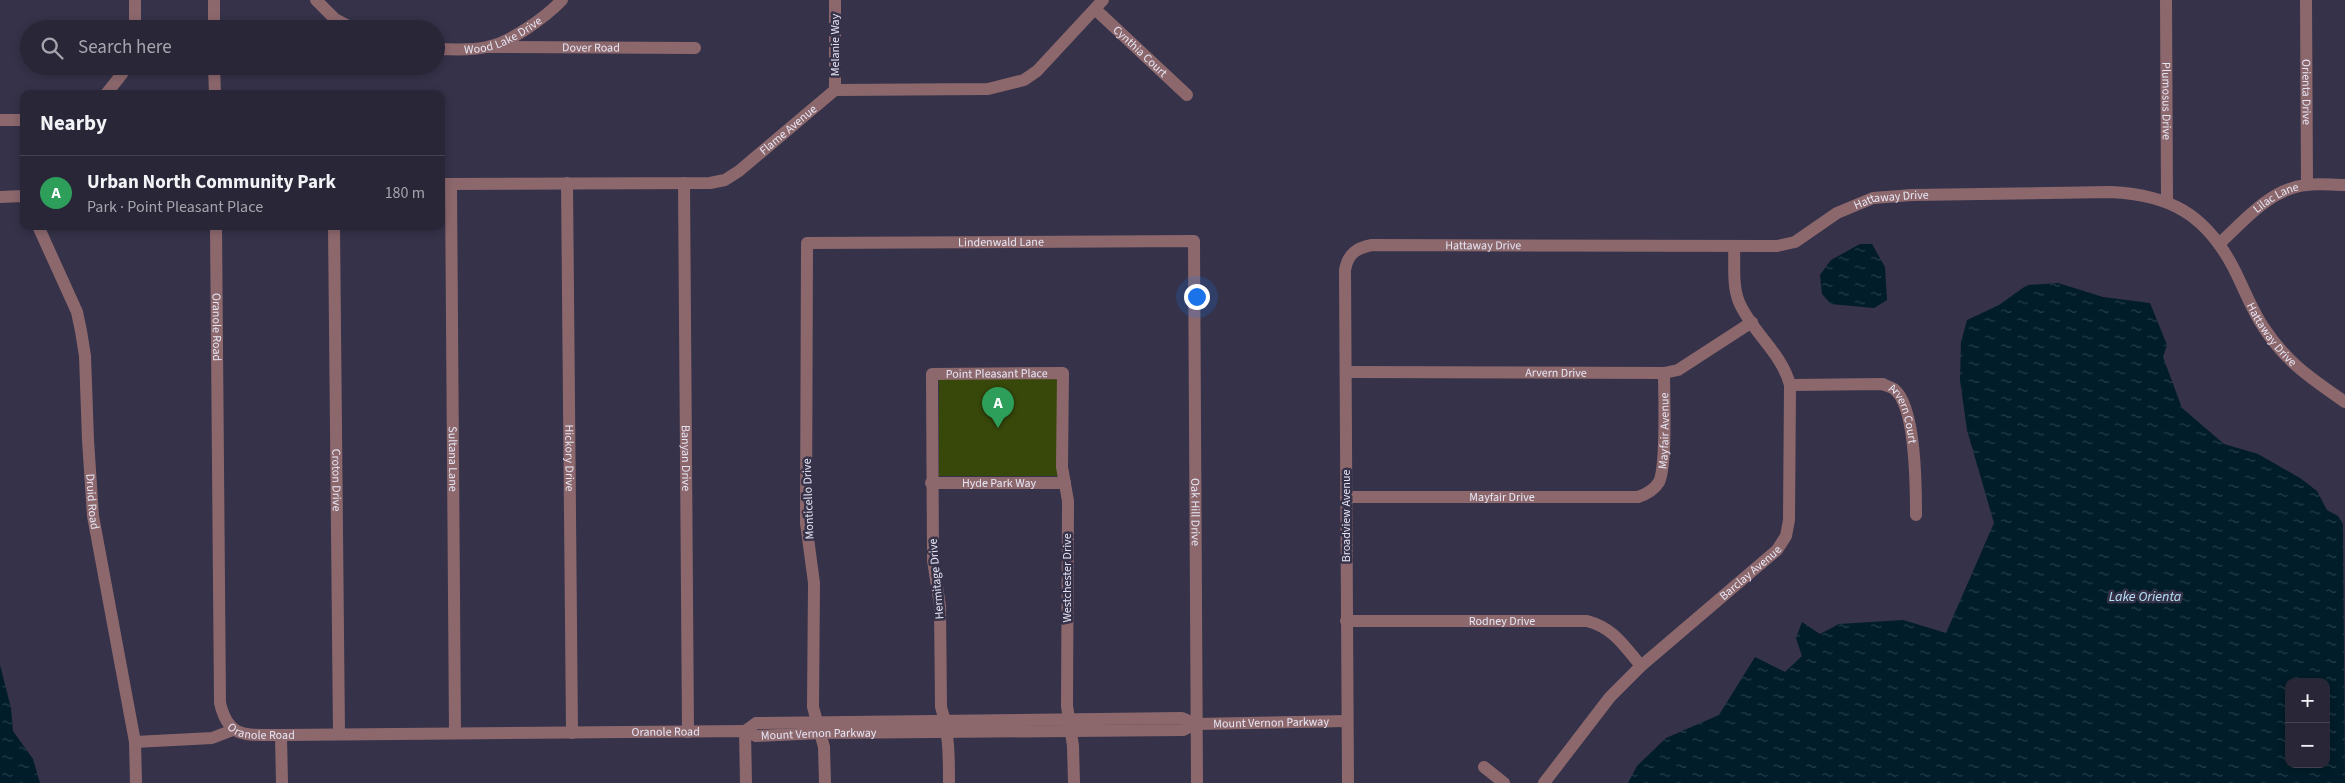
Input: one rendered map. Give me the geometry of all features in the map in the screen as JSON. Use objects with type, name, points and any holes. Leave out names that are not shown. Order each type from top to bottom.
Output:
[{"type":"street","points":[[135,0],[135,20]]},
{"type":"street","points":[[214,0],[214,20]]},
{"type":"street","points":[[316,0],[337,20]]},
{"type":"street","name":"Wood Lake Drive","points":[[445,49],[465,50],[489,47],[534,23],[562,0]]},
{"type":"street","name":"Melanie Way","points":[[835,0],[835,90]]},
{"type":"street","name":"Plumosus Drive","points":[[2166,0],[2167,202]]},
{"type":"street","name":"Orienta Drive","points":[[2306,0],[2307,184]]},
{"type":"street","points":[[835,90],[988,89],[1007,86],[1024,80],[1037,71],[1099,4]]},
{"type":"street","name":"Cynthia Court","points":[[1099,4],[1187,95]]},
{"type":"street","name":"Dover Road","points":[[489,47],[694,48]]},
{"type":"street","points":[[109,90],[121,75]]},
{"type":"street","points":[[214,75],[215,90]]},
{"type":"street","name":"Flame Avenue","points":[[446,184],[710,183],[725,180],[739,171],[835,90]]},
{"type":"street","points":[[0,120],[20,120]]},
{"type":"street","name":"Hickory Drive","points":[[567,183],[572,733]]},
{"type":"street","name":"Banyan Drive","points":[[684,183],[688,732]]},
{"type":"street","name":"Sultana Lane","points":[[446,184],[455,733]]},
{"type":"street","name":"Lilac Lane","points":[[2220,244],[2253,212],[2279,193],[2307,184],[2345,185]]},
{"type":"street","name":"Hattaway Drive","points":[[1352,252],[1372,245],[1777,246],[1795,242],[1837,213],[1873,198],[1921,195],[2111,192],[2148,196],[2167,202],[2197,219],[2220,244],[2250,306],[2278,348],[2300,372],[2345,402]]},
{"type":"street","points":[[0,197],[20,196]]},
{"type":"street","name":"Druid Road","points":[[40,230],[77,312],[82,331],[85,356],[93,516],[135,742],[136,783]]},
{"type":"street","name":"Oranole Road","points":[[216,230],[220,703],[224,719],[233,730],[244,734],[281,735],[746,731]]},
{"type":"street","name":"Croton Drive","points":[[334,230],[339,734]]},
{"type":"street","name":"Lindenwald Lane","points":[[807,243],[1194,241]]},
{"type":"street","name":"Oak Hill Drive","points":[[1194,241],[1196,724],[1198,783]]},
{"type":"street","name":"Monticello Drive","points":[[807,243],[806,523],[814,583],[813,707],[824,747],[825,783]]},
{"type":"street","name":"Barclay Avenue","points":[[1544,783],[1610,697],[1641,666],[1776,550],[1786,536],[1789,520],[1790,385],[1782,365],[1739,302],[1735,290],[1734,247]]},
{"type":"street","name":"Broadview Avenue","points":[[1348,783],[1346,721],[1345,270],[1347,259],[1352,252]]},
{"type":"street","name":"Arvern Drive","points":[[1346,372],[1664,373],[1678,370],[1752,322]]},
{"type":"street","name":"Point Pleasant Place","points":[[932,374],[1063,373]]},
{"type":"street","name":"Westchester Drive","points":[[1063,373],[1062,467],[1068,501],[1067,706],[1071,725],[1074,783]]},
{"type":"street","name":"Mayfair Avenue","points":[[1655,488],[1663,471],[1664,373]]},
{"type":"street","name":"Hermitage Drive","points":[[932,374],[931,483],[933,560],[940,623],[941,707],[946,726],[949,783]]},
{"type":"street","name":"Arvern Court","points":[[1790,385],[1883,384],[1894,389],[1901,399],[1909,428],[1915,464],[1916,515]]},
{"type":"street","name":"Hyde Park Way","points":[[931,483],[1065,484]]},
{"type":"street","name":"Mayfair Drive","points":[[1346,496],[1638,497],[1646,495],[1655,488]]},
{"type":"street","name":"Rodney Drive","points":[[1346,621],[1587,621],[1602,625],[1613,633],[1641,666]]},
{"type":"street","name":"Mount Vernon Parkway","points":[[746,731],[756,723],[820,727],[1071,725],[1182,718],[1196,724],[1346,721]]},
{"type":"street","points":[[135,742],[212,738],[233,730]]},
{"type":"street","points":[[746,731],[746,783]]},
{"type":"street","points":[[281,735],[282,783]]},
{"type":"street","points":[[1484,767],[1504,783]]},
{"type":"green space","points":[[939,379],[1057,379],[1058,476],[939,476]]},
{"type":"water","points":[[1860,244],[1872,244],[1885,267],[1887,300],[1874,308],[1831,304],[1822,294],[1820,275],[1831,260]]},
{"type":"water","name":"Lake Orienta","points":[[2058,283],[2103,297],[2150,303],[2167,345],[2163,357],[2182,408],[2224,444],[2258,454],[2300,478],[2317,491],[2327,510],[2338,516],[2343,524],[2345,783],[1628,783],[1637,766],[1666,738],[1719,715],[1755,657],[1785,672],[1802,656],[1796,638],[1802,622],[1820,634],[1839,624],[1903,620],[1946,633],[1994,523],[1967,430],[1960,380],[1961,342],[1967,320],[1999,305],[2027,285]]},
{"type":"water","points":[[0,665],[11,708],[13,731],[33,759],[40,783],[0,783]]},
{"type":"place","name":"Urban North Community Park","points":[[998,428]]}]
